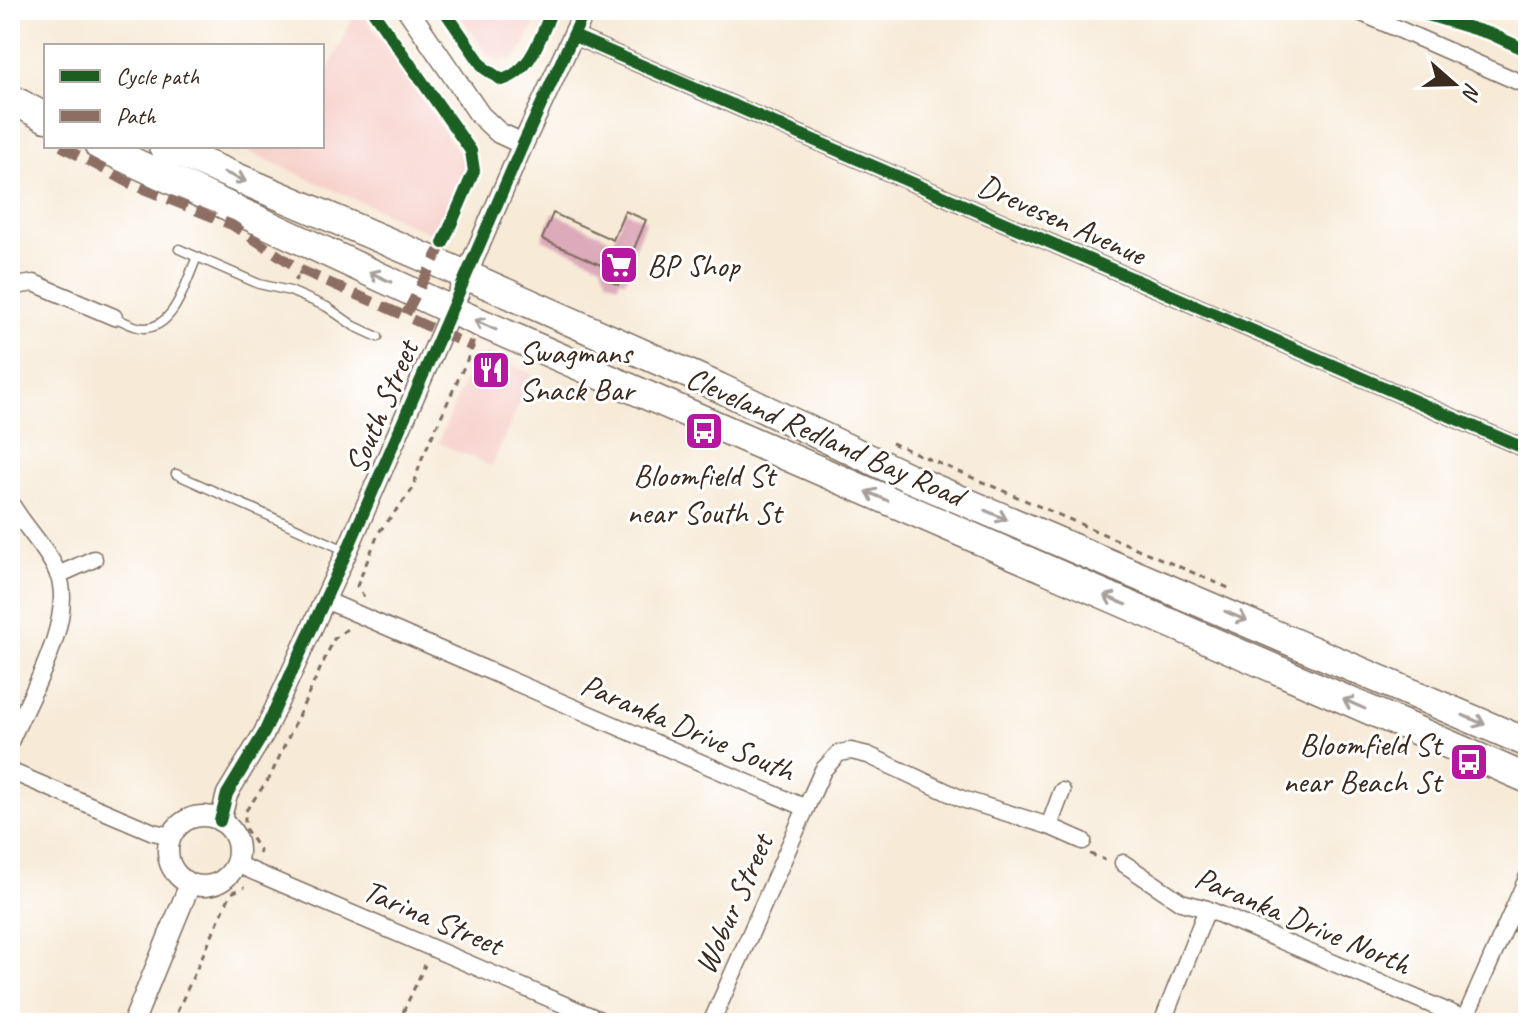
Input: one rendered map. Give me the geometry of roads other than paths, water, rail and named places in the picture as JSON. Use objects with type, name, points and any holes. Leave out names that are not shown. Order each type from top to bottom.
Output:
[{"type":"highway","points":[[10,81],[44,95]]},
{"type":"highway","points":[[10,98],[44,117]]},
{"type":"highway","name":"Cleveland Redland Bay Road","points":[[103,148],[451,310],[1528,779]]},
{"type":"highway","name":"Cleveland Redland Bay Road","points":[[168,148],[718,387],[912,479],[1528,743]]},
{"type":"street","points":[[408,10],[480,115],[499,133],[523,144]]},
{"type":"street","name":"South Street","points":[[220,821],[227,794],[264,733],[325,600],[523,144],[585,10]]},
{"type":"street","points":[[1355,10],[1528,86]]},
{"type":"street","name":"Drevesen Avenue","points":[[574,36],[1528,450]]},
{"type":"street","points":[[10,287],[34,283],[114,317]]},
{"type":"street","points":[[10,502],[22,524],[48,556],[58,575],[63,598],[61,626],[10,742]]},
{"type":"street","points":[[58,575],[94,559]]},
{"type":"street","name":"Paranka Drive South","points":[[325,600],[806,808],[823,770],[839,753],[851,751],[868,755],[962,799],[1049,826],[1083,841]]},
{"type":"street","points":[[10,771],[153,832],[171,836]]},
{"type":"street","points":[[1049,826],[1062,791]]},
{"type":"street","name":"Wobur Street","points":[[711,1023],[806,808]]},
{"type":"street","points":[[198,817],[220,821],[236,839],[244,867],[217,884],[204,887],[190,884],[178,876],[170,865],[168,850],[171,836],[187,820],[198,817]]},
{"type":"street","name":"Paranka Drive North","points":[[1123,863],[1181,902],[1207,909],[1464,1021]]},
{"type":"street","name":"Tarina Street","points":[[244,867],[607,1023]]},
{"type":"street","points":[[1464,1021],[1528,876]]},
{"type":"street","points":[[133,1023],[190,884]]},
{"type":"street","points":[[1162,1023],[1207,909]]},
{"type":"lane","points":[[179,249],[259,284],[290,291],[327,307],[354,326],[378,337]]},
{"type":"lane","points":[[114,317],[140,328],[157,327],[168,318],[197,257]]},
{"type":"lane","points":[[176,474],[347,551]]},
{"type":"place","name":"BP Shop","points":[[619,265]]},
{"type":"place","name":"Swagmans Snack Bar","points":[[491,370]]},
{"type":"place","name":"Bloomfield St near South St","points":[[704,431]]},
{"type":"place","name":"Bloomfield St near Beach St","points":[[1469,762]]}]
